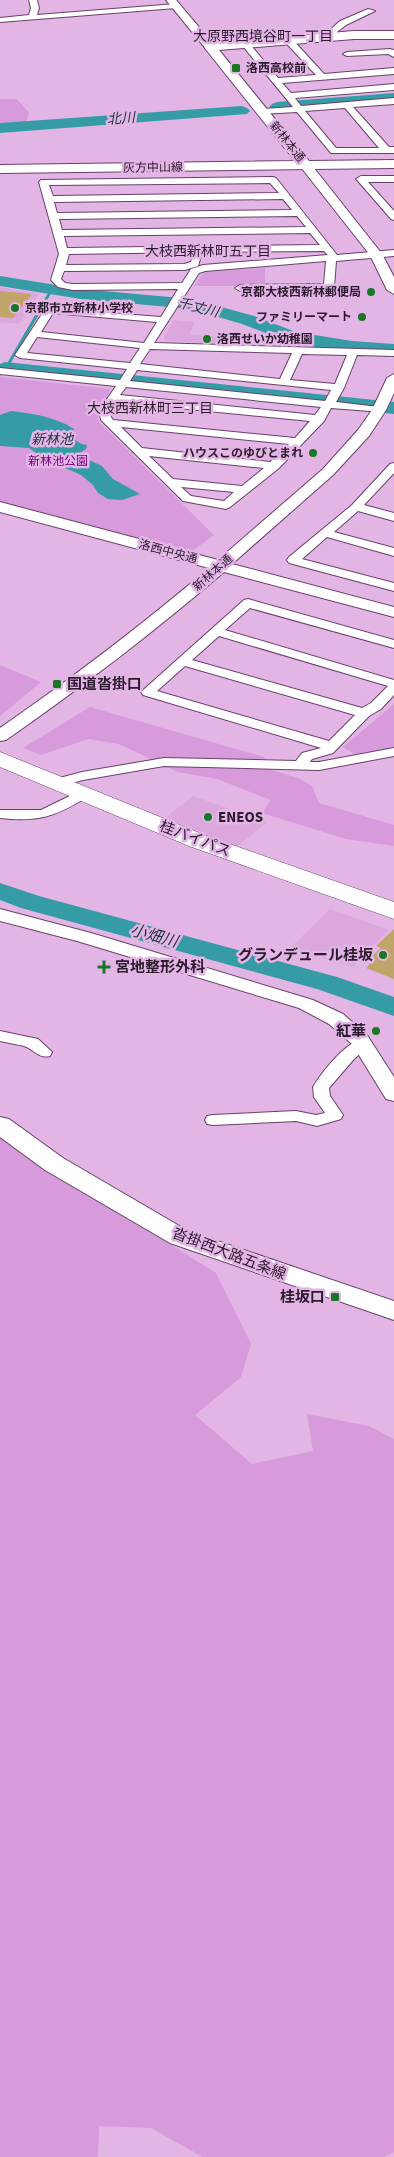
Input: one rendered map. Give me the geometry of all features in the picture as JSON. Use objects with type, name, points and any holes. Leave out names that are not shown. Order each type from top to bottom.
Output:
[{"type":"highway","name":"桂バイパス","points":[[0,759],[69,793],[249,871],[394,922]]},
{"type":"highway","name":"桂バイパス","points":[[0,774],[69,793],[394,911]]},
{"type":"main road","points":[[210,47],[289,41],[347,53],[394,35]]},
{"type":"main road","name":"新林本通","points":[[210,47],[306,166]]},
{"type":"main road","name":"灰方中山線","points":[[0,169],[394,164]]},
{"type":"main road","name":"沓掛西大路五条線","points":[[0,1125],[54,1164],[179,1237],[305,1282],[394,1311]]},
{"type":"street","points":[[32,18],[35,8],[33,0]]},
{"type":"street","points":[[0,20],[174,3]]},
{"type":"street","name":"新林本通","points":[[174,3],[210,47]]},
{"type":"street","points":[[371,11],[343,23],[333,31],[347,53],[394,72]]},
{"type":"street","points":[[289,41],[322,77]]},
{"type":"street","points":[[246,44],[334,151],[390,150]]},
{"type":"street","points":[[276,81],[322,77],[347,53],[390,51],[394,55]]},
{"type":"street","points":[[289,96],[394,87]]},
{"type":"street","points":[[262,112],[298,106],[393,102]]},
{"type":"street","points":[[347,105],[390,150]]},
{"type":"street","name":"新林本通","points":[[306,166],[376,254],[394,290]]},
{"type":"street","points":[[394,179],[361,179],[394,217]]},
{"type":"street","points":[[185,286],[74,287],[62,285],[56,280],[63,251],[44,182],[273,180],[331,255],[329,288],[240,288]]},
{"type":"street","points":[[60,268],[185,268],[195,264],[200,249],[159,181]]},
{"type":"street","points":[[50,199],[286,196]]},
{"type":"street","points":[[54,216],[299,213]]},
{"type":"street","points":[[58,233],[313,230]]},
{"type":"street","points":[[63,251],[200,249],[331,255],[394,253]]},
{"type":"street","points":[[331,255],[203,268],[195,271],[105,411],[105,418],[169,482],[244,490],[275,466],[320,419],[349,368],[353,352]]},
{"type":"street","points":[[164,320],[50,310],[20,355],[284,382],[334,397],[381,406]]},
{"type":"street","points":[[35,334],[147,346],[394,353]]},
{"type":"street","points":[[284,382],[298,350]]},
{"type":"street","points":[[0,371],[334,397]]},
{"type":"street","name":"新林本通","points":[[0,736],[118,652],[162,617],[328,472],[364,433],[381,406],[394,378]]},
{"type":"street","points":[[114,398],[320,419]]},
{"type":"street","points":[[110,423],[299,442]]},
{"type":"street","points":[[139,452],[275,466]]},
{"type":"street","points":[[394,466],[356,507],[294,560],[394,586]]},
{"type":"street","name":"洛西中央通","points":[[0,507],[394,612]]},
{"type":"street","points":[[356,507],[394,517]]},
{"type":"street","points":[[325,533],[394,552]]},
{"type":"street","points":[[330,746],[148,692],[248,603],[394,644]]},
{"type":"street","points":[[216,632],[394,686],[376,706],[364,713],[328,750],[306,756],[300,766]]},
{"type":"street","points":[[183,661],[364,713]]},
{"type":"street","points":[[0,814],[44,815],[69,793],[82,776],[164,762],[318,766],[394,752]]},
{"type":"street","points":[[0,915],[93,939],[306,1004],[336,1019],[362,1044],[394,1094]]},
{"type":"street","points":[[0,1036],[32,1043],[44,1052]]},
{"type":"street","points":[[213,1120],[296,1116],[317,1121],[340,1120],[322,1098],[321,1086],[348,1055],[362,1044]]},
{"type":"shaded area","name":"京都市立新林小学校","points":[[0,287],[39,294],[19,324],[0,322]]},
{"type":"shaded area","points":[[174,320],[195,322],[189,335],[223,337],[222,334],[227,334],[230,335],[229,337],[240,337],[239,345],[165,341],[164,337]]},
{"type":"shaded area","points":[[193,796],[267,822],[237,847],[165,818]]},
{"type":"shaded area","points":[[330,909],[389,930],[353,967],[333,960],[285,953]]},
{"type":"green space","points":[[0,99],[17,99],[29,113],[26,123],[0,125]]},
{"type":"green space","points":[[265,268],[265,286],[194,286],[204,272]]},
{"type":"green space","name":"新林池公園","points":[[0,377],[111,389],[97,420],[214,535],[188,554],[0,504]]},
{"type":"green space","points":[[0,665],[41,682],[0,716]]},
{"type":"green space","points":[[394,704],[394,748],[354,754],[343,747]]},
{"type":"green space","points":[[90,707],[264,757],[272,770],[298,778],[312,786],[319,803],[394,825],[394,846],[346,839],[262,813],[271,800],[217,779],[178,772],[119,744],[88,739],[41,755],[23,748]]},
{"type":"green space","points":[[0,1137],[216,1273],[251,1344],[241,1377],[195,1415],[252,1464],[313,1451],[307,1414],[369,1426],[394,1439],[394,2152],[383,2157],[203,2157],[151,2128],[99,2126],[98,2157],[0,2157]]},
{"type":"water","name":"新林池","points":[[11,411],[51,418],[74,429],[76,440],[87,445],[86,449],[80,453],[102,466],[113,479],[140,494],[122,500],[108,499],[98,493],[93,485],[81,475],[45,459],[29,448],[0,446],[0,415]]},
{"type":"building","points":[[0,291],[32,294],[13,318],[0,317]]},
{"type":"building","name":"グランデュール桂坂","points":[[394,929],[394,979],[366,968],[372,962],[367,960],[381,948],[376,946]]},
{"type":"waterway","name":"北川","points":[[277,107],[394,98]]},
{"type":"waterway","name":"北川","points":[[0,128],[242,111]]},
{"type":"waterway","name":"千丈川","points":[[0,281],[81,294],[192,304],[248,320],[292,337],[352,347],[394,350]]},
{"type":"waterway","points":[[0,374],[9,363],[52,289]]},
{"type":"waterway","points":[[5,368],[394,408]]},
{"type":"waterway","name":"小畑川","points":[[0,891],[30,902],[327,983],[394,1007]]},
{"type":"place","name":"洛西高校前","points":[[236,68]]},
{"type":"place","name":"京都大枝西新林郵便局","points":[[371,292]]},
{"type":"place","name":"京都市立新林小学校","points":[[15,308]]},
{"type":"place","name":"ファミリーマート","points":[[362,317]]},
{"type":"place","name":"洛西せいか幼稚園","points":[[207,339]]},
{"type":"place","name":"ハウスこのゆびとまれ","points":[[313,453]]},
{"type":"place","name":"国道沓掛口","points":[[57,684]]},
{"type":"place","name":"ENEOS","points":[[208,817]]},
{"type":"place","name":"グランデュール桂坂","points":[[383,955]]},
{"type":"place","name":"宮地整形外科","points":[[104,967]]},
{"type":"place","name":"紅華","points":[[376,1031]]},
{"type":"place","name":"桂坂口","points":[[335,1297]]},
{"type":"district","name":"大原野西境谷町一丁目","points":[[263,37]]},
{"type":"district","name":"大枝西新林町五丁目","points":[[208,252]]},
{"type":"district","name":"大枝西新林町三丁目","points":[[150,409]]}]
